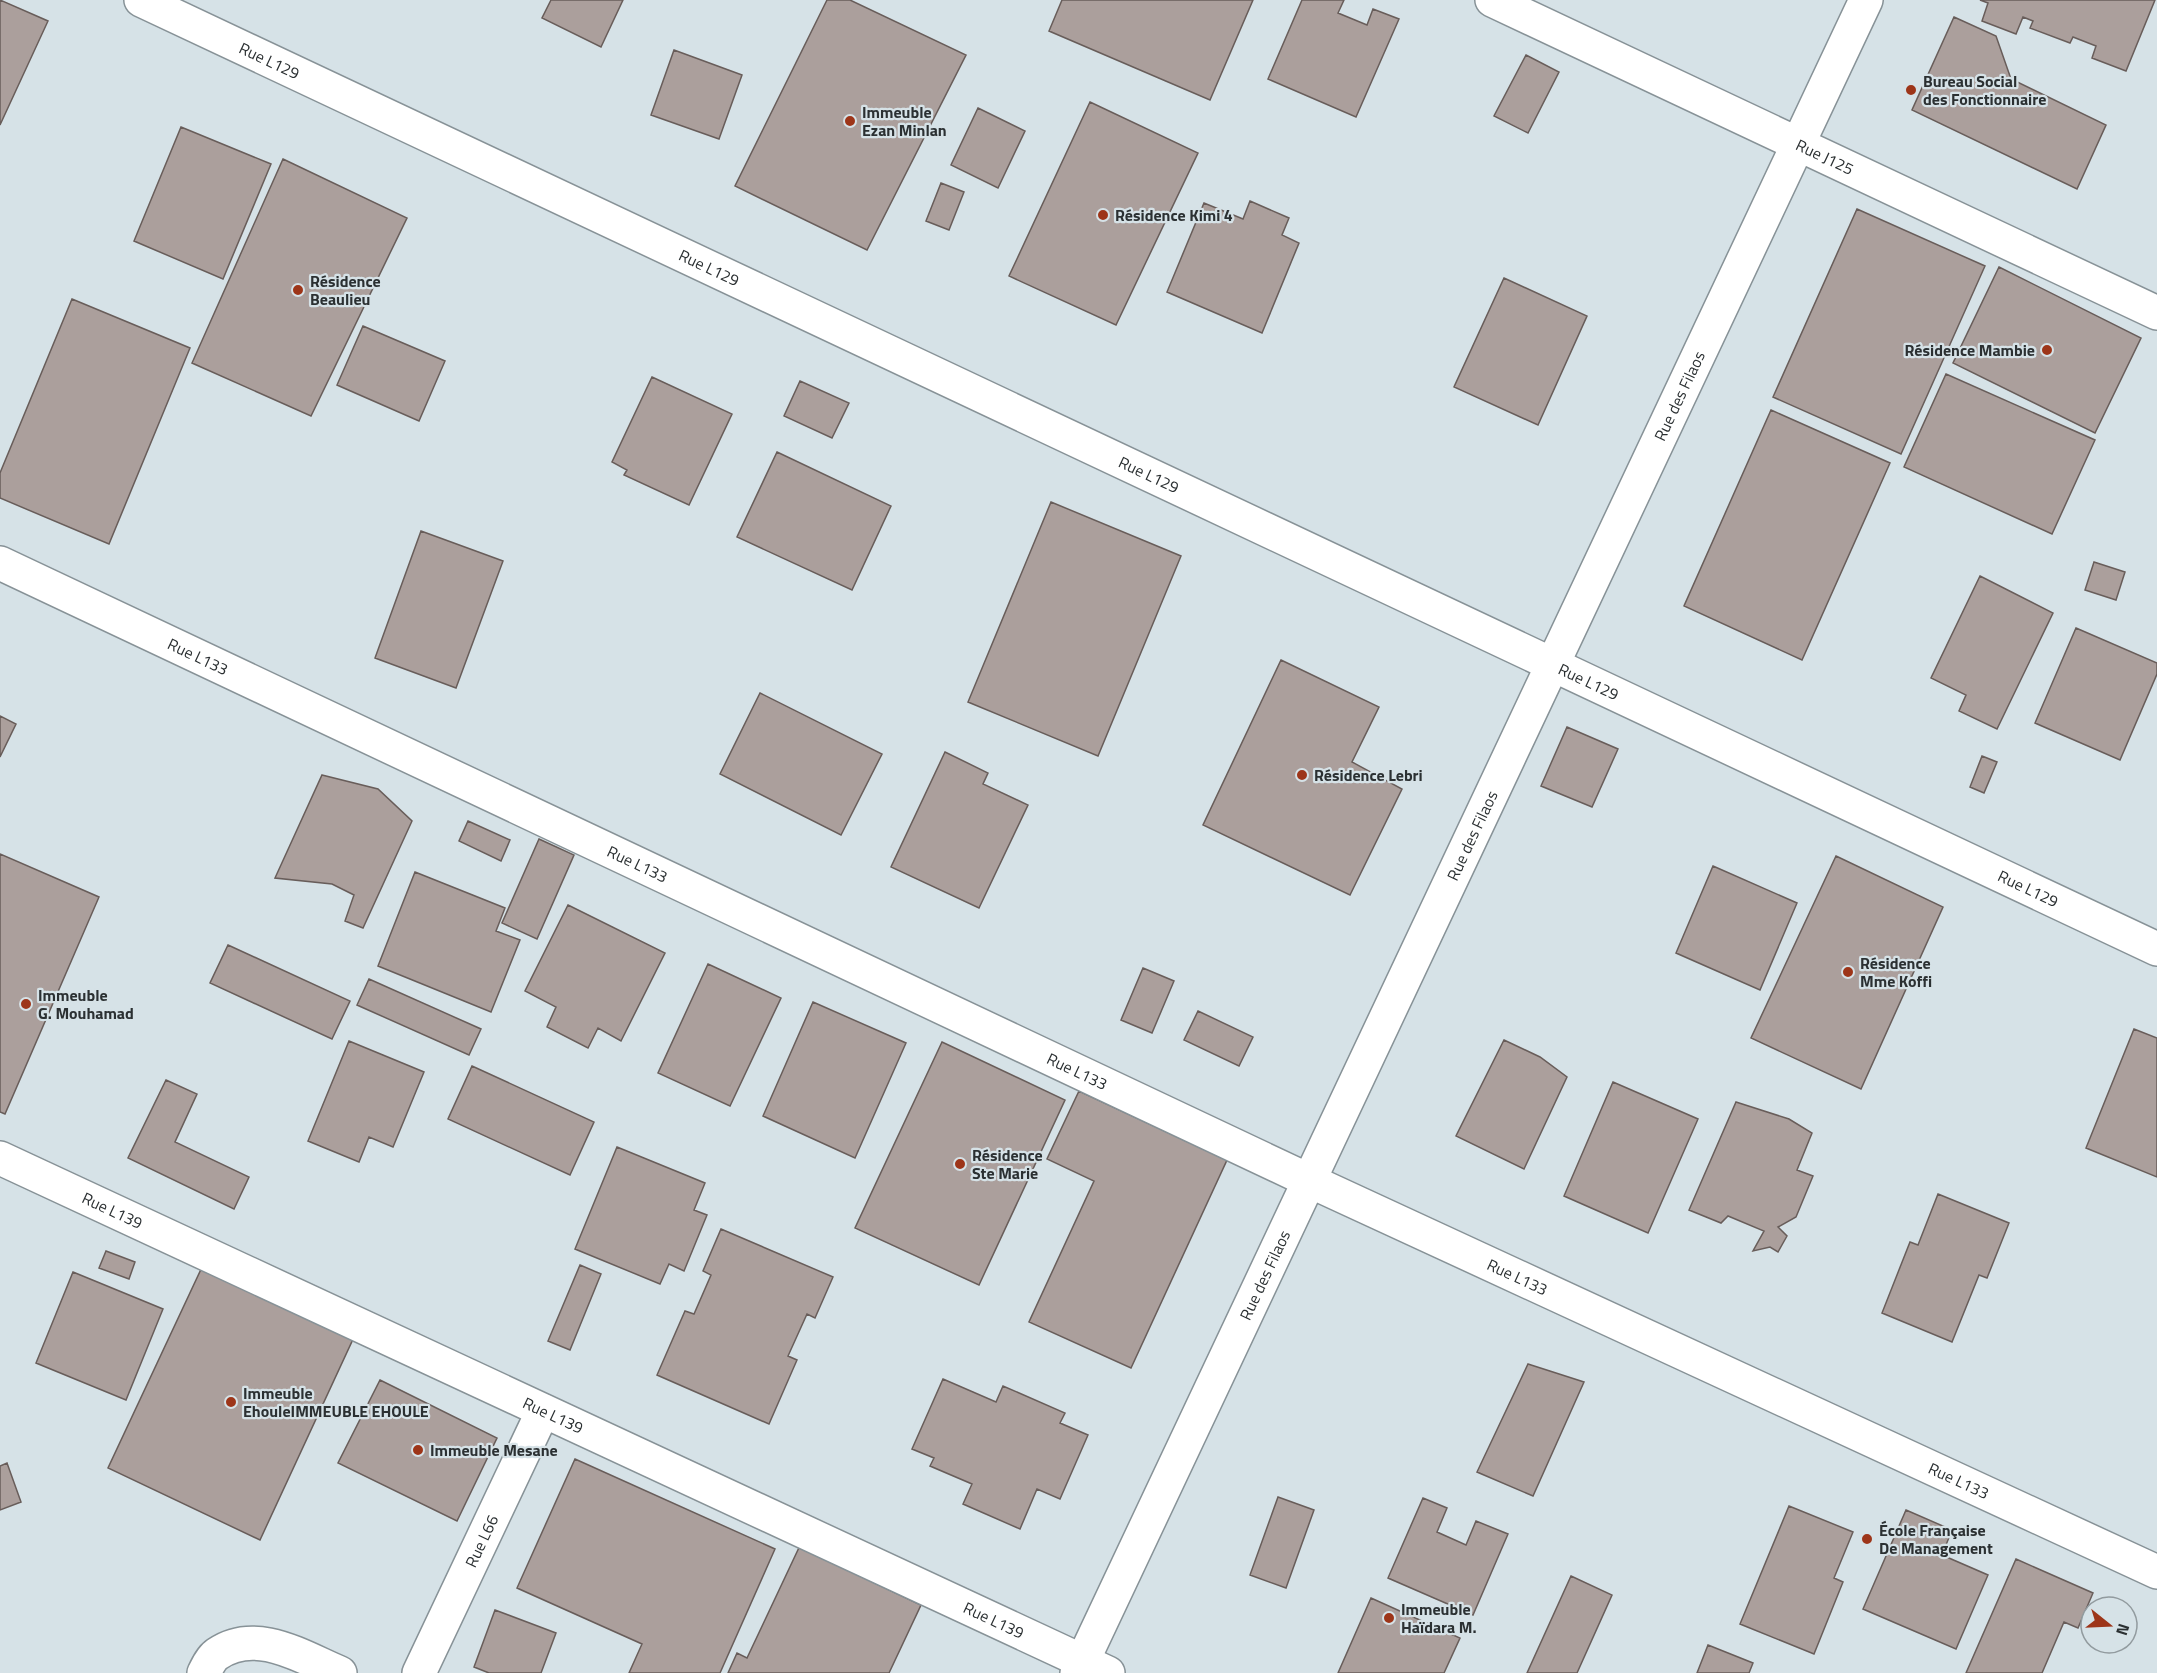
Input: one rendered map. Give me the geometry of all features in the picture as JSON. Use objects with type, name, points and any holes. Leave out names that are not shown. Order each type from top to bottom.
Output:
[{"type":"street","name":"Rue L129","points":[[141,0],[2157,949]]},
{"type":"street","name":"Rue J125","points":[[1492,0],[2157,314]]},
{"type":"street","name":"Rue des Filaos","points":[[1089,1669],[1310,1181],[1866,0]]},
{"type":"street","name":"Rue L133","points":[[0,563],[1310,1181],[2157,1572]]},
{"type":"street","name":"Rue L139","points":[[0,1158],[1089,1669]]},
{"type":"street","name":"Rue L66","points":[[419,1673],[543,1411]]},
{"type":"street","points":[[204,1673],[215,1655],[245,1642],[280,1647],[340,1673]]},
{"type":"building","points":[[0,0],[48,21],[0,125]]},
{"type":"building","points":[[551,0],[623,0],[601,47],[542,18]]},
{"type":"building","name":"Immeuble Ezan Minlan","points":[[827,0],[850,0],[966,55],[867,250],[735,186]]},
{"type":"building","points":[[1062,0],[1253,0],[1210,100],[1049,31]]},
{"type":"building","points":[[1302,0],[1344,0],[1338,13],[1367,25],[1373,9],[1399,19],[1356,117],[1268,79]]},
{"type":"building","points":[[1980,0],[2155,0],[2126,71],[2092,58],[2096,46],[2073,37],[2070,43],[2030,28],[2033,21],[2023,17],[2016,34],[1982,21],[1988,3]]},
{"type":"building","points":[[1954,17],[1996,36],[2011,79],[2106,125],[2077,189],[1912,110]]},
{"type":"building","points":[[674,50],[742,75],[719,139],[651,115]]},
{"type":"building","points":[[1526,55],[1559,72],[1528,133],[1494,116]]},
{"type":"building","name":"Résidence Kimi 4","points":[[1090,102],[1198,153],[1116,325],[1009,276]]},
{"type":"building","points":[[978,108],[1025,131],[998,188],[951,165]]},
{"type":"building","points":[[181,127],[271,164],[223,279],[134,241]]},
{"type":"building","name":"Résidence Beaulieu","points":[[283,159],[407,218],[311,416],[192,363]]},
{"type":"building","points":[[941,183],[964,192],[949,230],[926,221]]},
{"type":"building","points":[[1250,201],[1289,218],[1282,235],[1299,243],[1262,333],[1167,292],[1204,203],[1243,219]]},
{"type":"building","points":[[1857,209],[1985,266],[1901,454],[1773,397]]},
{"type":"building","name":"Résidence Mambie","points":[[1999,267],[2141,338],[2095,433],[1953,363]]},
{"type":"building","points":[[1504,278],[1587,316],[1538,425],[1454,387]]},
{"type":"building","points":[[72,299],[190,348],[109,544],[0,498],[0,473]]},
{"type":"building","points":[[363,326],[445,361],[419,421],[337,385]]},
{"type":"building","points":[[1946,374],[2095,440],[2052,534],[1904,467]]},
{"type":"building","points":[[652,377],[732,414],[689,505],[624,475],[627,470],[612,462]]},
{"type":"building","points":[[800,381],[849,403],[832,438],[784,416]]},
{"type":"building","points":[[1771,410],[1890,463],[1802,660],[1684,606]]},
{"type":"building","points":[[777,452],[891,506],[852,590],[737,537]]},
{"type":"building","points":[[1051,502],[1181,556],[1098,756],[968,702]]},
{"type":"building","points":[[421,531],[503,561],[456,688],[375,658]]},
{"type":"building","points":[[2094,562],[2125,572],[2116,600],[2085,590]]},
{"type":"building","points":[[1980,576],[2053,613],[1997,729],[1959,711],[1966,695],[1931,678]]},
{"type":"building","points":[[2076,628],[2157,663],[2157,674],[2120,760],[2035,723]]},
{"type":"building","name":"Résidence Lebri","points":[[1281,660],[1379,707],[1352,762],[1402,789],[1350,895],[1203,825]]},
{"type":"building","points":[[760,693],[882,754],[841,835],[720,774]]},
{"type":"building","points":[[0,716],[16,724],[0,757]]},
{"type":"building","points":[[1567,727],[1618,749],[1592,807],[1541,786]]},
{"type":"building","points":[[945,752],[988,773],[983,784],[1028,805],[979,908],[891,867]]},
{"type":"building","points":[[1982,756],[1997,762],[1984,793],[1970,787]]},
{"type":"building","points":[[322,775],[378,789],[412,821],[363,928],[345,921],[354,895],[332,884],[275,878]]},
{"type":"building","points":[[468,821],[510,840],[501,861],[459,841]]},
{"type":"building","points":[[539,839],[574,855],[537,939],[502,923]]},
{"type":"building","name":"Immeuble G. Mouhamad","points":[[0,854],[99,897],[5,1114],[0,1112]]},
{"type":"building","name":"Résidence Mme Koffi","points":[[1836,856],[1943,907],[1861,1089],[1751,1038]]},
{"type":"building","points":[[1713,866],[1797,903],[1760,990],[1676,953]]},
{"type":"building","points":[[415,872],[505,908],[496,931],[520,940],[491,1012],[378,966]]},
{"type":"building","points":[[568,905],[665,953],[621,1041],[598,1028],[588,1048],[547,1027],[556,1007],[525,991]]},
{"type":"building","points":[[228,945],[350,1001],[332,1039],[210,983]]},
{"type":"building","points":[[708,964],[781,998],[730,1106],[658,1073]]},
{"type":"building","points":[[1143,968],[1174,981],[1152,1033],[1121,1020]]},
{"type":"building","points":[[369,979],[481,1029],[469,1055],[357,1005]]},
{"type":"building","points":[[813,1002],[906,1043],[855,1158],[763,1116]]},
{"type":"building","points":[[1198,1011],[1253,1037],[1239,1066],[1184,1040]]},
{"type":"building","points":[[2134,1029],[2157,1038],[2157,1177],[2086,1148]]},
{"type":"building","points":[[1504,1040],[1540,1057],[1567,1077],[1524,1169],[1456,1136]]},
{"type":"building","points":[[349,1041],[424,1072],[393,1147],[369,1137],[359,1162],[308,1141]]},
{"type":"building","name":"Résidence Ste Marie","points":[[942,1042],[1065,1100],[979,1285],[855,1228]]},
{"type":"building","points":[[472,1066],[594,1122],[570,1175],[448,1119]]},
{"type":"building","points":[[166,1080],[197,1094],[175,1142],[249,1177],[234,1209],[128,1158]]},
{"type":"building","points":[[1613,1082],[1698,1119],[1648,1233],[1564,1196]]},
{"type":"building","points":[[1079,1091],[1227,1160],[1131,1368],[1029,1322],[1094,1181],[1047,1159]]},
{"type":"building","points":[[1736,1102],[1789,1119],[1812,1133],[1797,1170],[1813,1176],[1796,1217],[1778,1227],[1787,1236],[1778,1252],[1770,1247],[1753,1251],[1764,1231],[1728,1216],[1721,1223],[1689,1210]]},
{"type":"building","points":[[617,1147],[705,1183],[694,1210],[707,1215],[684,1271],[669,1264],[660,1284],[575,1249]]},
{"type":"building","points":[[1938,1194],[2009,1223],[1987,1278],[1979,1275],[1952,1342],[1882,1313],[1910,1242],[1918,1245]]},
{"type":"building","points":[[721,1229],[833,1277],[815,1318],[807,1314],[788,1356],[797,1360],[769,1424],[657,1375],[685,1311],[694,1314],[711,1275],[703,1271]]},
{"type":"building","points":[[106,1251],[135,1262],[129,1279],[99,1268]]},
{"type":"building","name":"Immeuble EhouleIMMEUBLE EHOULE","points":[[203,1265],[354,1337],[260,1540],[108,1468]]},
{"type":"building","points":[[580,1265],[601,1274],[570,1350],[548,1341]]},
{"type":"building","points":[[73,1272],[163,1309],[126,1400],[36,1363]]},
{"type":"building","points":[[1528,1364],[1584,1382],[1533,1496],[1477,1472]]},
{"type":"building","points":[[943,1379],[996,1402],[1003,1386],[1065,1413],[1060,1423],[1088,1435],[1060,1499],[1037,1489],[1020,1529],[963,1504],[972,1484],[930,1466],[934,1458],[912,1449]]},
{"type":"building","name":"Immeuble Mesane","points":[[380,1380],[497,1438],[457,1521],[338,1463]]},
{"type":"building","points":[[575,1459],[775,1549],[720,1673],[629,1673],[642,1644],[517,1588]]},
{"type":"building","points":[[7,1463],[21,1502],[0,1510],[0,1466]]},
{"type":"building","points":[[1278,1497],[1314,1510],[1286,1588],[1250,1575]]},
{"type":"building","points":[[1423,1498],[1447,1508],[1437,1532],[1466,1545],[1476,1521],[1508,1534],[1473,1615],[1388,1578]]},
{"type":"building","points":[[1789,1506],[1853,1532],[1834,1578],[1843,1582],[1814,1654],[1740,1624]]},
{"type":"building","points":[[1906,1510],[1952,1530],[1942,1555],[1988,1575],[1956,1649],[1863,1609]]},
{"type":"building","points":[[804,1537],[844,1556],[839,1566],[921,1605],[889,1673],[728,1673],[737,1653],[747,1658]]},
{"type":"building","points":[[2016,1559],[2093,1593],[2092,1595],[2079,1595],[2078,1628],[2064,1622],[2042,1673],[1966,1673]]},
{"type":"building","points":[[1571,1576],[1612,1595],[1577,1673],[1527,1673]]},
{"type":"building","name":"Immeuble Haïdara M.","points":[[1371,1598],[1460,1638],[1444,1673],[1338,1673]]},
{"type":"building","points":[[495,1610],[556,1633],[541,1673],[489,1673],[474,1667]]},
{"type":"building","points":[[1708,1645],[1753,1663],[1749,1673],[1697,1673]]},
{"type":"place","name":"Bureau Social des Fonctionnaire","points":[[1911,90]]},
{"type":"place","name":"Immeuble Ezan Minlan","points":[[850,121]]},
{"type":"place","name":"Résidence Kimi 4","points":[[1103,215]]},
{"type":"place","name":"Résidence Beaulieu","points":[[298,290]]},
{"type":"place","name":"Résidence Mambie","points":[[2047,350]]},
{"type":"place","name":"Résidence Lebri","points":[[1302,775]]},
{"type":"place","name":"Résidence Mme Koffi","points":[[1848,972]]},
{"type":"place","name":"Immeuble G. Mouhamad","points":[[26,1004]]},
{"type":"place","name":"Résidence Ste Marie","points":[[960,1164]]},
{"type":"place","name":"Immeuble EhouleIMMEUBLE EHOULE","points":[[231,1402]]},
{"type":"place","name":"Immeuble Mesane","points":[[418,1450]]},
{"type":"place","name":"École Française De Management","points":[[1867,1539]]},
{"type":"place","name":"Immeuble Haïdara M.","points":[[1389,1618]]}]
